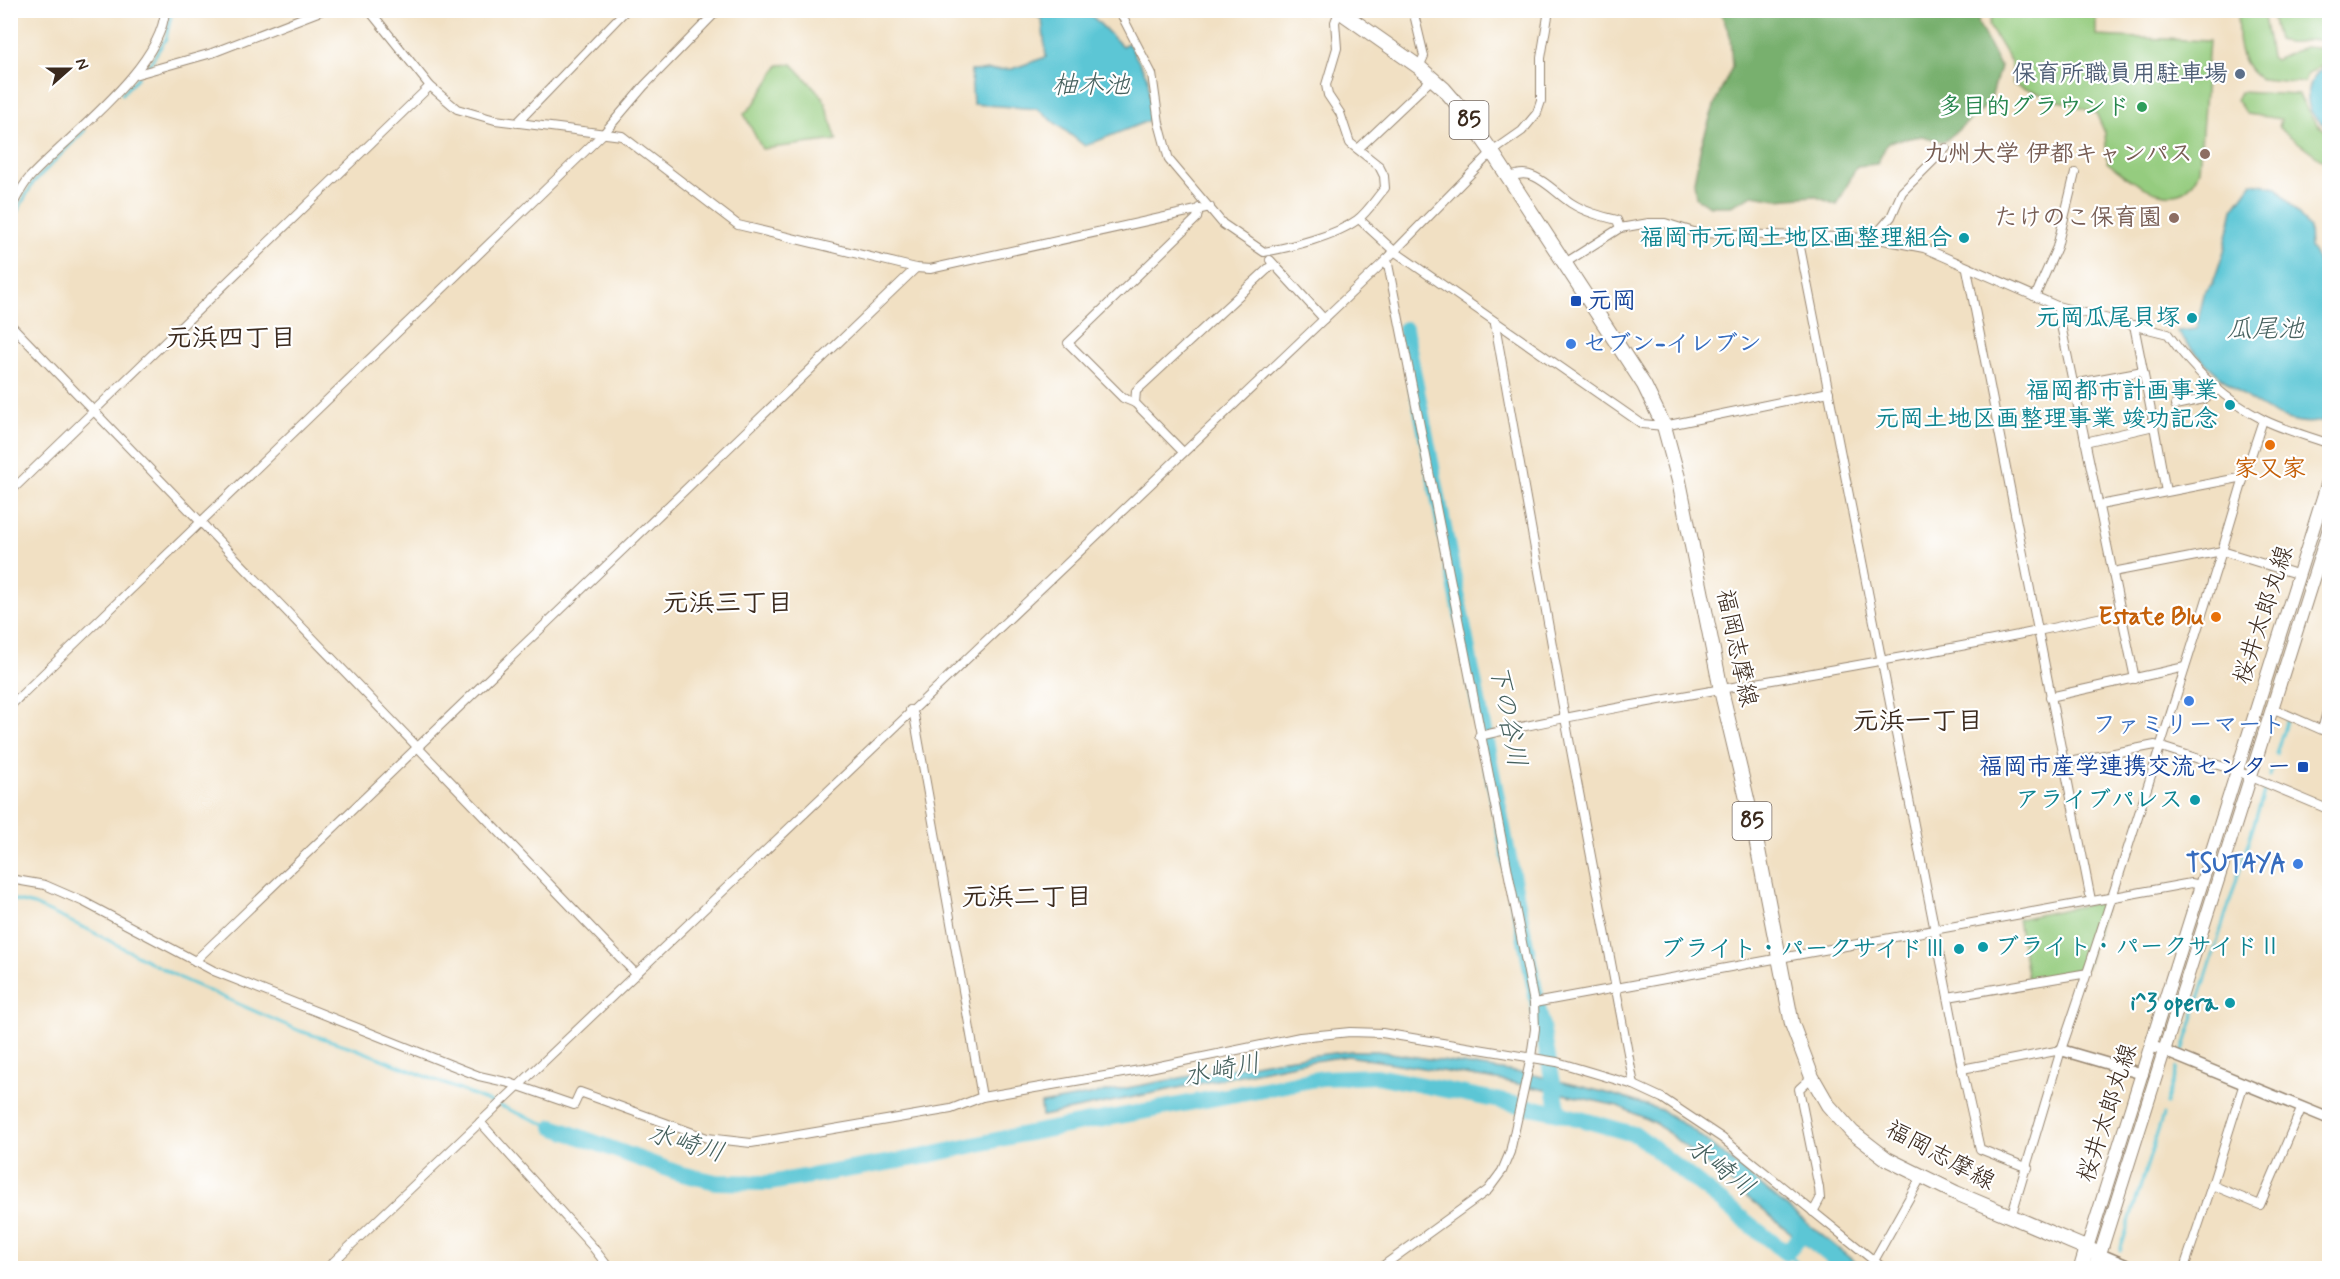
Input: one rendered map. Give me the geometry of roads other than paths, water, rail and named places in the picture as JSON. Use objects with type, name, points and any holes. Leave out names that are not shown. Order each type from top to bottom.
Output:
[{"type":"main road","name":"福岡志摩線","points":[[1339,11],[1419,67],[1463,111],[1510,178],[1644,385],[1664,426],[1679,481],[1721,690],[1753,824],[1792,1024],[1812,1077],[1828,1105],[1852,1132],[1887,1159],[1921,1177],[2094,1251]]},
{"type":"main road","name":"桜井太郎丸線","points":[[2094,1251],[2143,1074],[2157,1048],[2201,885],[2330,475]]},
{"type":"main road","name":"桜井太郎丸線","points":[[2094,1251],[2157,1048],[2250,776],[2330,525]]},
{"type":"main road","points":[[2081,1269],[2094,1251]]},
{"type":"main road","points":[[2094,1251],[2095,1269]]},
{"type":"street","points":[[10,209],[28,179],[134,75],[164,26],[165,10]]},
{"type":"street","points":[[134,75],[212,53],[323,10]]},
{"type":"street","points":[[369,10],[430,86],[457,109],[495,120],[622,136],[738,225],[916,268],[930,268],[1210,207]]},
{"type":"street","points":[[517,123],[626,10]]},
{"type":"street","points":[[10,706],[603,133],[644,86],[718,10]]},
{"type":"street","points":[[1119,10],[1152,74],[1159,123],[1169,160],[1223,224],[1264,252],[1324,319]]},
{"type":"street","points":[[1413,10],[1424,56],[1419,67]]},
{"type":"street","points":[[327,1269],[910,710],[1387,259],[1492,152],[1522,131],[1537,113],[1541,101],[1540,58],[1549,10]]},
{"type":"street","points":[[1264,252],[1306,241],[1359,219],[1385,188],[1384,176],[1378,166],[1350,143],[1340,113],[1328,95],[1326,85],[1337,48],[1335,22],[1339,11]]},
{"type":"street","points":[[1358,149],[1432,78]]},
{"type":"street","points":[[10,492],[430,86]]},
{"type":"street","points":[[1873,238],[1891,217],[1902,192],[1946,148]]},
{"type":"street","points":[[1510,178],[1519,173],[1531,174],[1572,204],[1596,215],[1617,220],[1620,228]]},
{"type":"street","points":[[2035,297],[2057,247],[2075,173]]},
{"type":"street","points":[[1183,452],[1136,403],[1123,398],[1068,343],[1197,218],[1199,208]]},
{"type":"street","points":[[1359,219],[1394,251],[1495,324],[1642,424],[1664,426],[1829,392]]},
{"type":"street","points":[[1565,263],[1620,228],[1634,224],[1665,223],[1697,233],[1873,238],[1924,248],[1967,269],[2057,306],[2168,334],[2190,366],[2217,390],[2263,420],[2330,444]]},
{"type":"street","points":[[1798,237],[1933,930],[1980,1149],[2028,1168]]},
{"type":"street","points":[[1380,1269],[1488,1190],[1502,1171],[1510,1152],[1531,1060],[1538,1002],[1479,736],[1387,259]]},
{"type":"street","points":[[1136,403],[1136,392],[1273,264]]},
{"type":"street","points":[[195,961],[416,746],[692,486],[916,268]]},
{"type":"street","points":[[1967,269],[2091,900]]},
{"type":"street","points":[[2057,306],[2100,505],[2134,679]]},
{"type":"street","points":[[10,324],[636,974]]},
{"type":"street","points":[[1495,324],[1565,718],[1634,1084]]},
{"type":"street","points":[[2134,325],[2166,492]]},
{"type":"street","points":[[2073,384],[2143,371]]},
{"type":"street","points":[[2175,405],[2204,399],[2217,390]]},
{"type":"street","points":[[2011,1217],[2028,1168],[2061,1050],[2113,896],[2263,420]]},
{"type":"street","points":[[2085,441],[2154,426]]},
{"type":"street","points":[[2100,505],[2244,477]]},
{"type":"street","points":[[2113,572],[2222,551],[2300,575]]},
{"type":"street","points":[[1479,736],[1881,659],[2037,632],[2120,613]]},
{"type":"street","points":[[2050,696],[2185,667]]},
{"type":"street","points":[[2272,708],[2326,732],[2330,701]]},
{"type":"street","points":[[910,710],[914,715],[982,1097]]},
{"type":"street","points":[[2064,763],[2155,745],[2237,771],[2330,810]]},
{"type":"street","points":[[10,879],[45,885],[84,902],[195,961],[479,1076],[518,1086],[574,1105],[580,1092],[692,1133],[734,1142],[799,1136],[951,1109],[982,1097],[1140,1070],[1300,1037],[1338,1033],[1382,1033],[1531,1060],[1557,1062],[1634,1084],[1662,1098],[1722,1138],[1813,1212],[1871,1265],[1883,1269]]},
{"type":"street","points":[[1538,1002],[2113,896],[2191,883],[2201,885]]},
{"type":"street","points":[[1948,997],[2088,973]]},
{"type":"street","points":[[2157,1048],[2330,1119]]},
{"type":"street","points":[[1962,1069],[2061,1050],[2143,1074]]},
{"type":"street","points":[[1812,1077],[1799,1089],[1819,1188],[1820,1199],[1813,1212]]},
{"type":"street","points":[[2184,1269],[2244,1083]]},
{"type":"street","points":[[2212,1185],[2260,1205],[2302,1107]]},
{"type":"street","points":[[480,1122],[592,1246],[609,1269]]},
{"type":"street","points":[[1871,1265],[1921,1177]]},
{"type":"street","points":[[2094,1251],[2133,1269]]},
{"type":"water","name":"柚木池","points":[[1031,11],[1087,11],[1122,46],[1128,43],[1148,78],[1151,117],[1148,121],[1085,146],[1037,109],[973,104],[971,71],[1012,69],[1046,57],[1042,20]]},
{"type":"water","points":[[2329,63],[2329,127],[2312,114],[2308,96],[2314,77]]},
{"type":"water","name":"瓜尾池","points":[[2252,183],[2277,187],[2309,228],[2310,247],[2321,267],[2329,274],[2329,410],[2322,421],[2303,422],[2283,417],[2262,407],[2222,378],[2177,331],[2196,329],[2205,291],[2213,283],[2224,251],[2233,209]]},
{"type":"water","points":[[1351,1051],[1377,1051],[1534,1075],[1611,1094],[1661,1110],[1693,1130],[1862,1268],[1834,1268],[1657,1124],[1618,1106],[1509,1082],[1348,1056],[1299,1063],[1042,1116],[1041,1104],[1276,1060]]},
{"type":"waterway","points":[[147,68],[166,39],[172,10]]},
{"type":"waterway","points":[[122,94],[138,77]]},
{"type":"waterway","points":[[10,224],[33,183],[85,130]]},
{"type":"waterway","name":"下の谷川","points":[[1405,329],[1559,1113]]},
{"type":"waterway","points":[[2276,754],[2286,721]]},
{"type":"waterway","points":[[2270,776],[2272,767]]},
{"type":"waterway","points":[[2183,1051],[2264,792]]},
{"type":"waterway","points":[[10,899],[34,905],[87,929],[184,980],[300,1031],[354,1048],[553,1127]]},
{"type":"waterway","points":[[2166,1104],[2177,1068]]},
{"type":"waterway","name":"水崎川","points":[[553,1127],[678,1173],[716,1182],[769,1183],[921,1157],[1014,1136],[1322,1078],[1377,1076],[1559,1113],[1637,1135],[1786,1253],[1803,1233],[1845,1268]]},
{"type":"waterway","points":[[2120,1251],[2163,1115]]},
{"type":"waterway","points":[[1786,1253],[1804,1268]]},
{"type":"place","name":"保育所職員用駐車場","points":[[2240,74]]},
{"type":"place","name":"多目的グラウンド","points":[[2142,107]]},
{"type":"place","name":"九州大学 伊都キャンパス","points":[[2205,154]]},
{"type":"place","name":"たけのこ保育園","points":[[2174,218]]},
{"type":"place","name":"福岡市元岡土地区画整理組合","points":[[1964,238]]},
{"type":"place","name":"元岡","points":[[1576,301]]},
{"type":"place","name":"元岡瓜尾貝塚","points":[[2192,318]]},
{"type":"place","name":"セブン-イレブン","points":[[1571,344]]},
{"type":"place","name":"福岡都市計画事業 元岡土地区画整理事業 竣功記念","points":[[2230,405]]},
{"type":"place","name":"家又家","points":[[2270,445]]},
{"type":"place","name":"Estate Blu","points":[[2216,617]]},
{"type":"place","name":"ファミリーマート","points":[[2189,701]]},
{"type":"place","name":"福岡市産学連携交流センター","points":[[2303,767]]},
{"type":"place","name":"アライブパレス","points":[[2195,800]]},
{"type":"place","name":"TSUTAYA","points":[[2298,864]]},
{"type":"place","name":"ブライト・パークサイドⅡ","points":[[1983,947]]},
{"type":"place","name":"ブライト・パークサイドⅢ","points":[[1959,949]]},
{"type":"place","name":"i^3 opera","points":[[2230,1003]]},
{"type":"district","name":"元浜四丁目","points":[[231,339]]},
{"type":"district","name":"元浜三丁目","points":[[728,604]]},
{"type":"district","name":"元浜一丁目","points":[[1918,722]]},
{"type":"district","name":"元浜二丁目","points":[[1027,898]]}]
